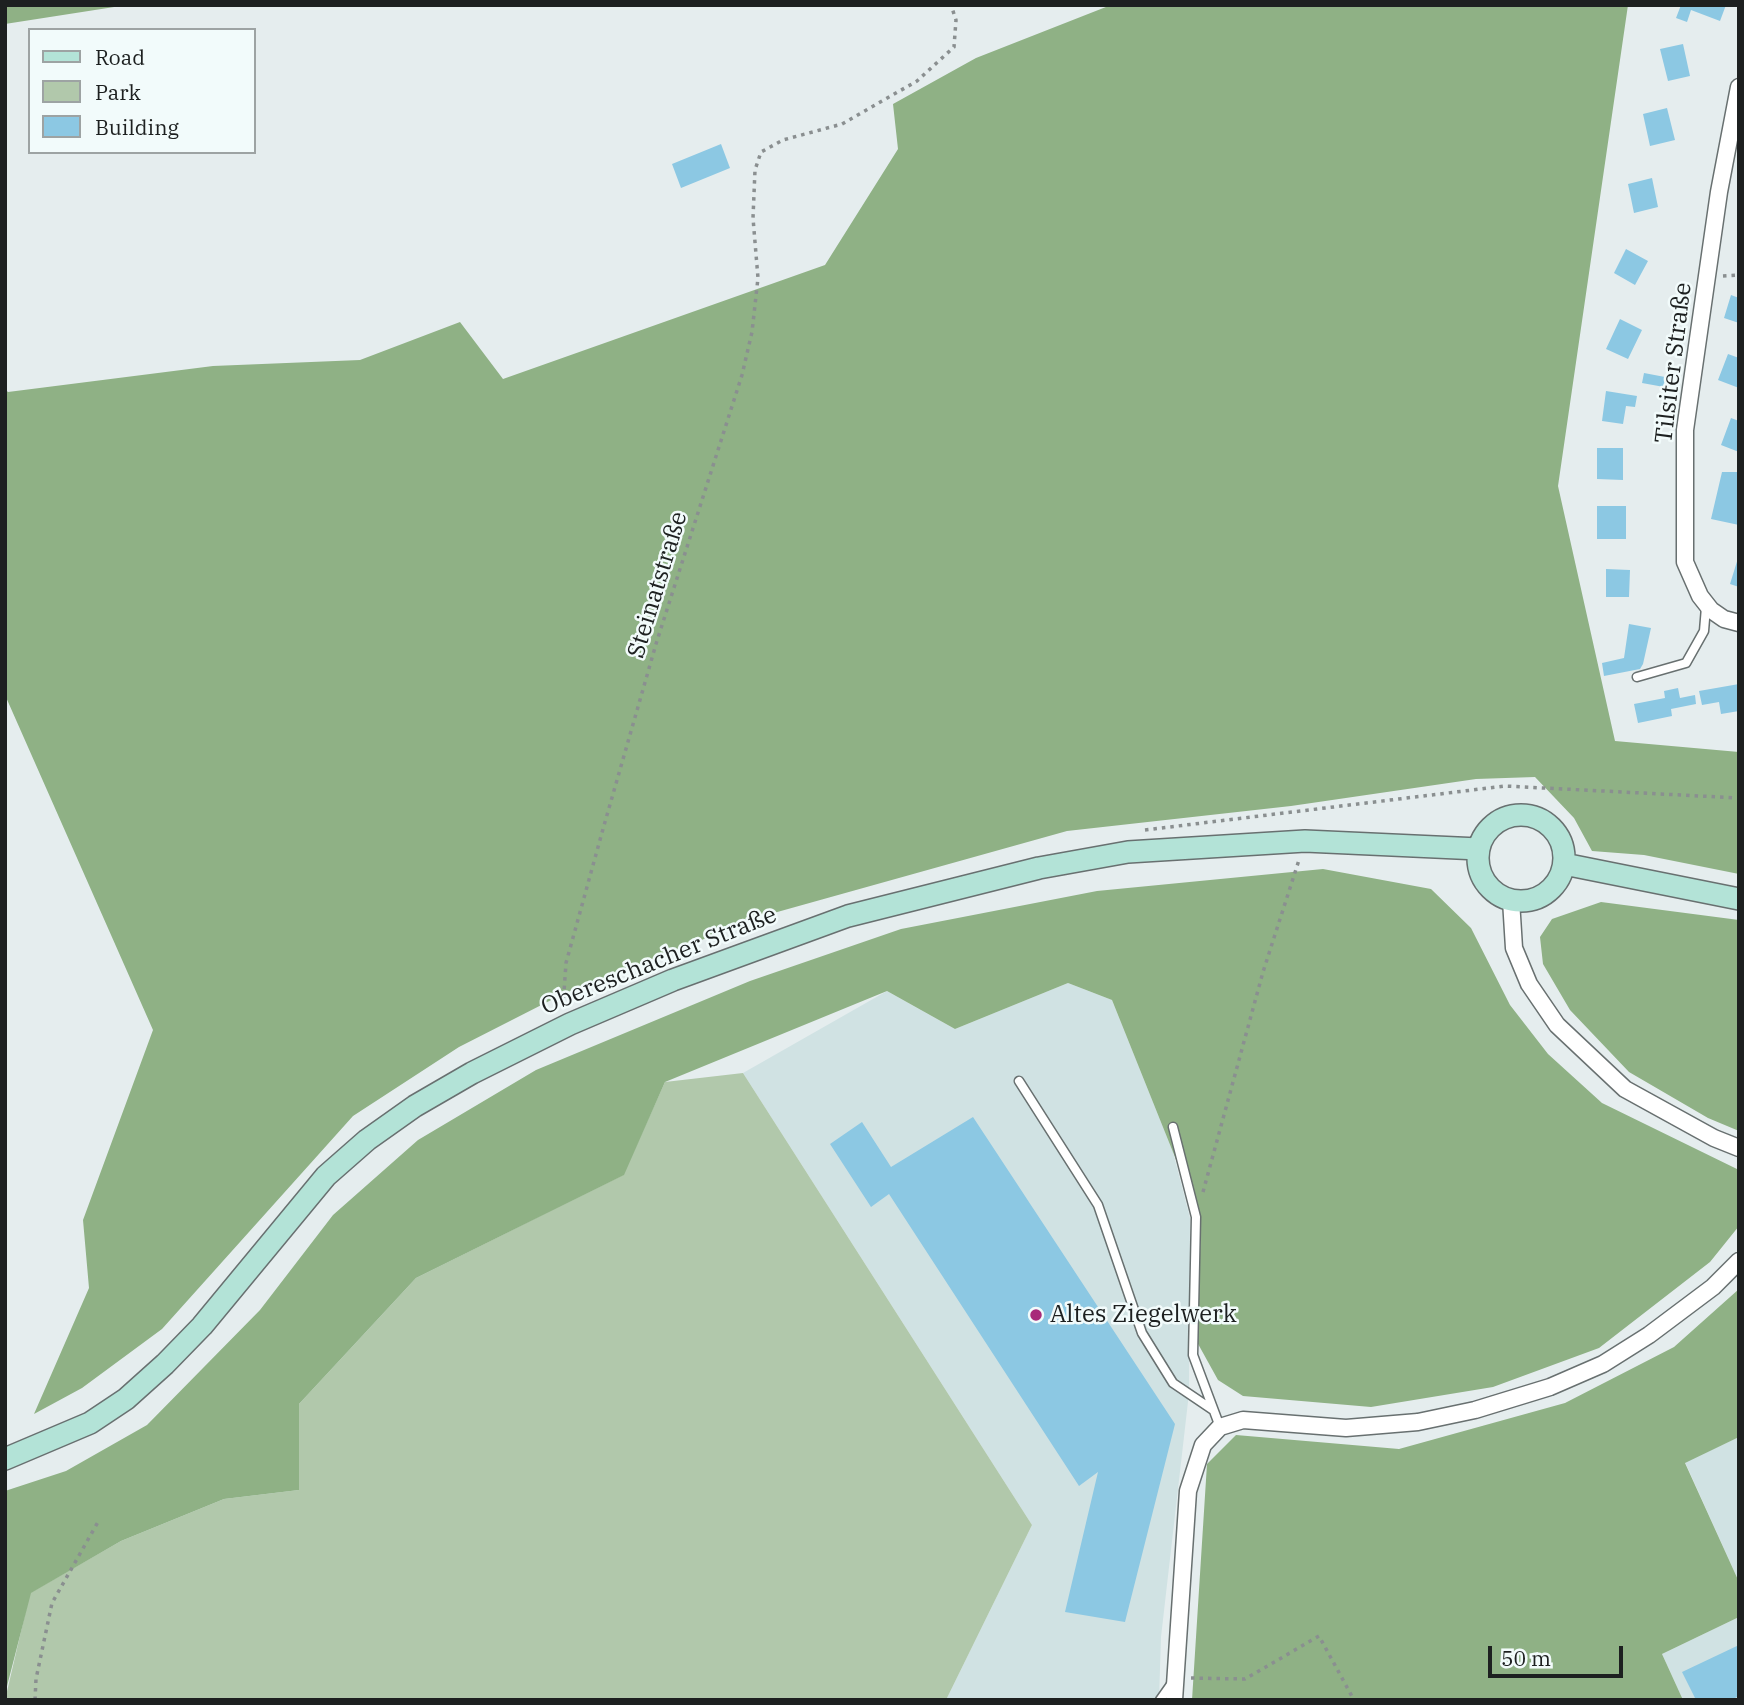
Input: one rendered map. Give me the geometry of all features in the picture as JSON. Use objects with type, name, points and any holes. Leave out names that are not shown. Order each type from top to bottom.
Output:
[{"type":"main road","points":[[1529,816],[1549,824],[1556,833],[1562,842],[1564,864],[1554,886],[1545,894],[1534,900],[1511,900],[1500,896],[1484,881],[1478,860],[1479,849],[1489,830],[1497,822],[1507,817],[1529,816]]},
{"type":"main road","name":"Obereschacher Straße","points":[[5,1459],[90,1423],[126,1399],[202,1326],[326,1175],[367,1140],[415,1106],[566,1016],[774,941],[936,892],[1039,868],[1128,852],[1305,841],[1479,849]]},
{"type":"main road","points":[[1564,864],[1739,899]]},
{"type":"street","name":"Tilsiter Straße","points":[[1706,604],[1685,562],[1685,430],[1719,192],[1739,87]]},
{"type":"street","points":[[1706,604],[1724,619],[1739,623]]},
{"type":"street","points":[[1511,900],[1514,948],[1528,984],[1557,1025],[1625,1089],[1714,1138],[1739,1148]]},
{"type":"street","points":[[1174,1700],[1188,1491],[1203,1445],[1220,1427],[1242,1420],[1346,1428],[1418,1422],[1475,1410],[1550,1387],[1603,1364],[1649,1335],[1713,1287],[1739,1261]]},
{"type":"lane","points":[[1637,677],[1686,663],[1704,631],[1706,604]]},
{"type":"lane","points":[[1018,1081],[1098,1205],[1142,1333],[1173,1383],[1213,1410]]},
{"type":"lane","points":[[1173,1127],[1196,1217],[1193,1355],[1220,1427]]},
{"type":"lane","points":[[1160,1700],[1175,1678]]},
{"type":"path","name":"Steinatstraße","points":[[566,1016],[566,963],[656,644],[744,364],[758,278],[753,218],[755,170],[761,152],[783,140],[842,124],[917,80],[954,47],[956,20],[951,5]]},
{"type":"path","points":[[1141,831],[1505,786],[1739,798]]},
{"type":"path","points":[[1196,1217],[1263,972],[1305,841]]},
{"type":"path","points":[[566,1016],[575,1002]]},
{"type":"path","points":[[35,1700],[36,1679],[52,1603],[98,1522]]},
{"type":"path","points":[[1175,1678],[1245,1679],[1318,1636],[1354,1700]]},
{"type":"shaded area","points":[[1068,983],[1112,1000],[1173,1152],[1190,1218],[1189,1393],[1161,1637],[1159,1700],[946,1700],[1032,1525],[743,1073],[887,991],[955,1029]]},
{"type":"shaded area","points":[[1739,1437],[1739,1582],[1685,1462]]},
{"type":"shaded area","points":[[1739,1617],[1739,1700],[1683,1700],[1662,1654]]},
{"type":"green space","points":[[5,5],[127,5],[5,24]]},
{"type":"green space","points":[[1111,5],[1628,5],[1558,486],[1615,741],[1739,752],[1739,874],[1644,855],[1592,851],[1574,818],[1535,777],[1476,779],[1291,806],[1067,831],[763,916],[563,994],[459,1047],[353,1116],[162,1329],[82,1388],[34,1414],[89,1288],[83,1220],[153,1030],[5,695],[5,389],[8,392],[213,366],[360,360],[460,322],[503,379],[825,265],[898,149],[893,104],[976,58]]},
{"type":"green space","points":[[1323,869],[1431,889],[1471,928],[1510,1005],[1548,1054],[1602,1103],[1739,1170],[1739,1226],[1710,1262],[1599,1348],[1493,1387],[1371,1407],[1243,1396],[1218,1380],[1197,1342],[1201,1222],[1112,1000],[1068,983],[955,1029],[887,991],[665,1082],[624,1175],[416,1278],[299,1404],[299,1490],[224,1499],[121,1541],[31,1593],[5,1694],[5,1491],[66,1471],[147,1425],[260,1310],[333,1215],[418,1140],[536,1070],[750,981],[901,929],[1097,891]]},
{"type":"green space","points":[[1601,902],[1739,920],[1739,1131],[1708,1118],[1629,1072],[1570,1010],[1543,964],[1540,937],[1552,919]]},
{"type":"green space","points":[[743,1073],[1032,1525],[946,1700],[5,1700],[30,1593],[121,1541],[224,1499],[299,1490],[299,1404],[416,1278],[623,1175],[665,1082]]},
{"type":"green space","points":[[1739,1289],[1739,1437],[1685,1463],[1739,1582],[1739,1617],[1662,1654],[1683,1700],[1192,1700],[1207,1464],[1236,1435],[1399,1449],[1565,1403],[1674,1347]]},
{"type":"building","points":[[1681,5],[1726,5],[1720,21],[1691,10],[1687,22],[1676,18]]},
{"type":"building","points":[[1683,44],[1690,76],[1668,81],[1660,49]]},
{"type":"building","points":[[1667,108],[1675,140],[1650,146],[1643,114]]},
{"type":"building","points":[[721,144],[730,168],[681,188],[672,164]]},
{"type":"building","points":[[1652,178],[1658,207],[1634,213],[1628,184]]},
{"type":"building","points":[[1626,249],[1648,261],[1635,285],[1614,273]]},
{"type":"building","points":[[1731,295],[1739,298],[1739,323],[1724,318]]},
{"type":"building","points":[[1620,319],[1642,330],[1628,359],[1606,349]]},
{"type":"building","points":[[1728,354],[1739,358],[1739,388],[1718,380]]},
{"type":"building","points":[[1644,373],[1665,377],[1664,387],[1642,383]]},
{"type":"building","points":[[1606,391],[1637,396],[1635,407],[1626,406],[1623,424],[1602,421]]},
{"type":"building","points":[[1731,418],[1739,421],[1739,452],[1721,445]]},
{"type":"building","points":[[1597,448],[1623,448],[1623,480],[1597,479]]},
{"type":"building","points":[[1722,472],[1739,472],[1739,525],[1711,519]]},
{"type":"building","points":[[1597,506],[1626,506],[1626,539],[1597,539]]},
{"type":"building","points":[[1739,555],[1739,587],[1730,584]]},
{"type":"building","points":[[1606,569],[1630,570],[1629,597],[1606,597]]},
{"type":"building","points":[[1629,624],[1651,628],[1643,664],[1640,669],[1604,676],[1602,663],[1624,658]]},
{"type":"building","points":[[1739,684],[1739,711],[1721,714],[1719,702],[1702,705],[1699,691]]},
{"type":"building","points":[[1678,688],[1680,698],[1695,695],[1696,704],[1671,709],[1672,716],[1638,723],[1634,704],[1665,698],[1664,691]]},
{"type":"building","name":"Altes Ziegelwerk","points":[[973,1117],[1175,1424],[1125,1622],[1065,1612],[1098,1472],[1079,1486],[889,1194],[871,1207],[830,1144],[862,1122],[891,1167]]},
{"type":"building","points":[[1739,1645],[1739,1696],[1731,1700],[1696,1700],[1682,1672]]},
{"type":"place","name":"Altes Ziegelwerk","points":[[1036,1315]]}]
